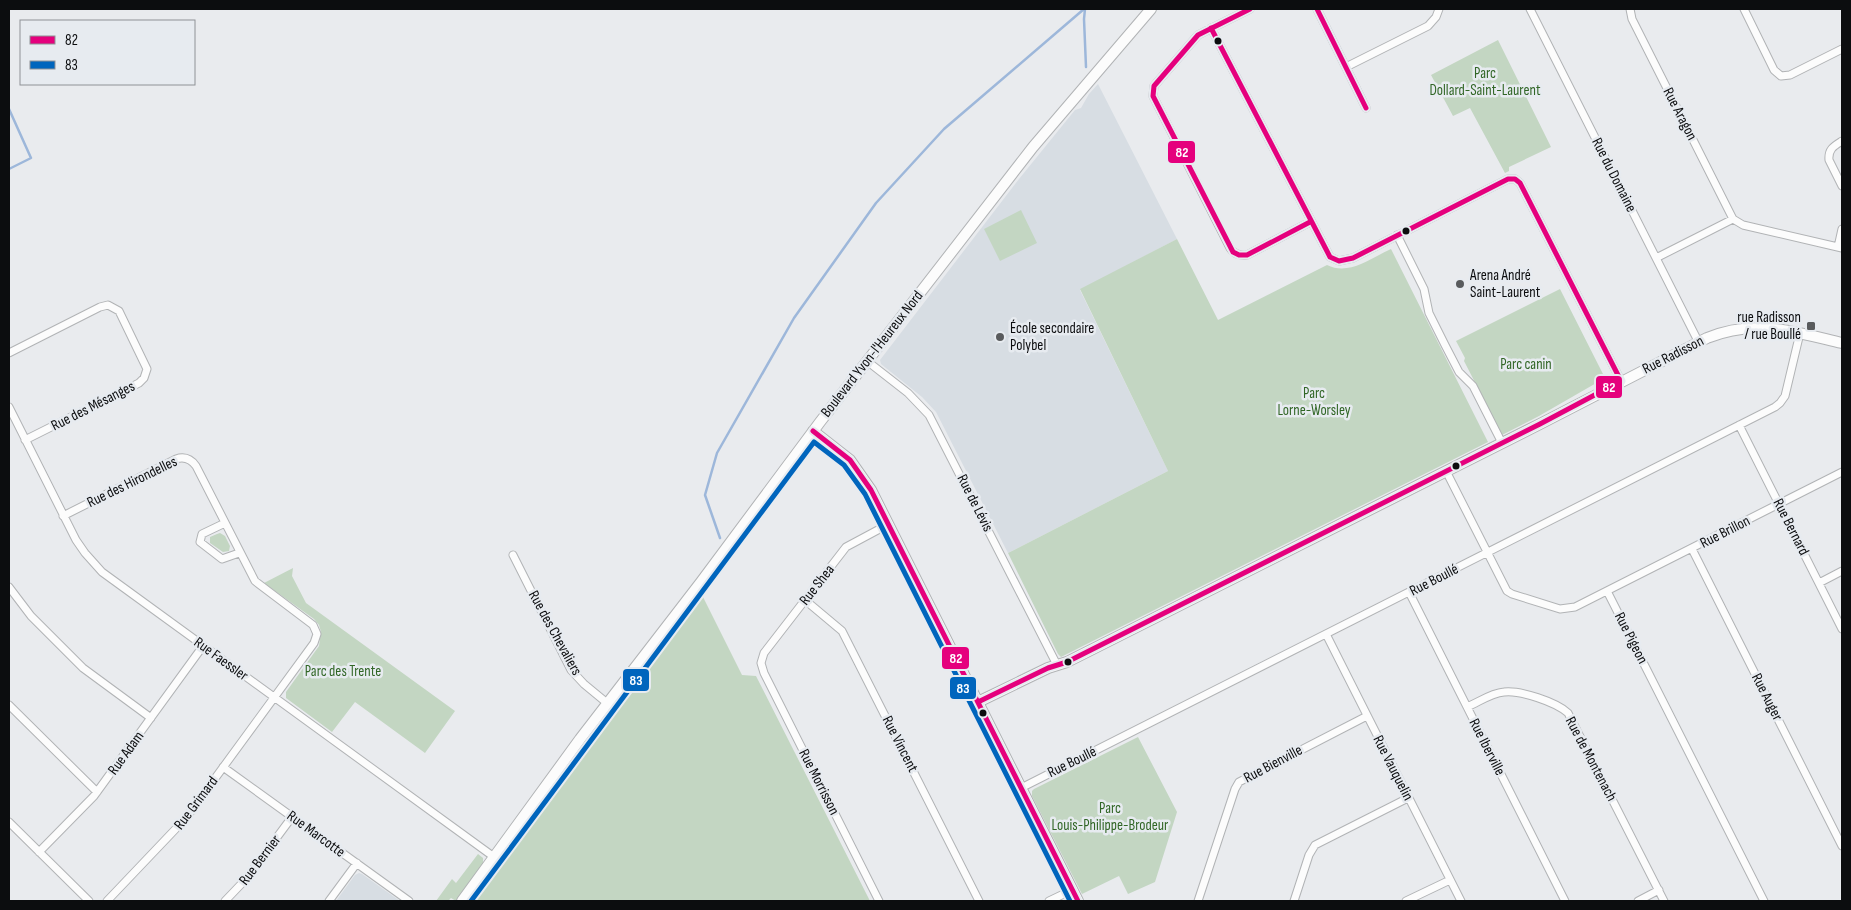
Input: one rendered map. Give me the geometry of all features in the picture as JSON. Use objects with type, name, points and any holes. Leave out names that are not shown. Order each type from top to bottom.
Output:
[{"type":"street","name":"Boulevard Yvon-l'Heureux Nord","points":[[462,901],[607,703],[701,582],[867,361],[1033,147],[1151,9]]},
{"type":"street","points":[[1250,9],[1198,35],[1156,84],[1153,94],[1230,248],[1237,255],[1247,255],[1310,222]]},
{"type":"street","points":[[1317,9],[1366,108]]},
{"type":"street","points":[[1346,67],[1428,26],[1436,17],[1439,9]]},
{"type":"street","name":"Rue du Domaine","points":[[1530,9],[1698,341]]},
{"type":"street","name":"Rue Aragon","points":[[1630,9],[1632,19],[1733,219]]},
{"type":"street","points":[[1744,9],[1774,70],[1781,76],[1790,75],[1842,48]]},
{"type":"street","points":[[1212,28],[1310,222],[1327,253],[1334,260],[1342,261],[1353,258],[1508,179],[1516,179],[1520,183],[1621,381]]},
{"type":"street","points":[[1842,141],[1832,147],[1829,155],[1842,186]]},
{"type":"street","points":[[1656,258],[1733,219],[1743,225],[1840,248],[1842,229]]},
{"type":"street","points":[[1397,235],[1424,289],[1429,313],[1445,345],[1459,372],[1473,386],[1502,443]]},
{"type":"street","name":"Rue des Mésanges","points":[[9,353],[100,307],[108,305],[119,311],[146,366],[146,376],[139,383],[25,440]]},
{"type":"street","name":"Rue Radisson","points":[[978,702],[1067,662],[1502,443],[1698,341],[1728,330],[1749,327],[1772,328],[1842,343]]},
{"type":"street","name":"Rue Boullé","points":[[1021,788],[1775,407],[1782,401],[1787,389],[1800,333]]},
{"type":"street","name":"Rue de Lévis","points":[[867,361],[908,393],[929,415],[1057,665]]},
{"type":"street","name":"Rue Faessler","points":[[9,407],[63,516],[80,546],[102,572],[494,857]]},
{"type":"street","name":"Rue Bernard","points":[[1739,425],[1842,629]]},
{"type":"street","points":[[813,431],[842,453],[859,471],[871,490],[1078,901]]},
{"type":"street","name":"Rue des Hirondelles","points":[[63,516],[176,459],[184,458],[191,460],[195,464],[239,553],[257,584],[309,622],[316,632],[316,641],[274,697]]},
{"type":"street","points":[[1446,471],[1505,588],[1509,592],[1516,596],[1564,610],[1575,607],[1607,591]]},
{"type":"street","name":"Rue Brillon","points":[[1607,591],[1842,472]]},
{"type":"street","points":[[225,523],[202,534],[200,542],[222,559],[239,553]]},
{"type":"street","name":"Rue Shea","points":[[761,663],[764,653],[848,546],[889,524]]},
{"type":"street","name":"Rue Auger","points":[[1692,549],[1842,846]]},
{"type":"street","name":"Rue des Chevaliers","points":[[513,555],[571,670],[584,684],[607,703]]},
{"type":"street","points":[[1819,582],[1842,571]]},
{"type":"street","points":[[9,587],[31,616],[83,668],[151,718]]},
{"type":"street","name":"Rue Pigeon","points":[[1607,591],[1764,901]]},
{"type":"street","name":"Rue Iberville","points":[[1409,592],[1565,901]]},
{"type":"street","name":"Rue Vincent","points":[[805,600],[842,631],[978,901]]},
{"type":"street","name":"Rue Vauquelin","points":[[1326,634],[1461,901]]},
{"type":"street","name":"Rue Adam","points":[[39,852],[98,792],[203,646]]},
{"type":"street","name":"Rue Morrisson","points":[[761,663],[764,674],[879,901]]},
{"type":"street","name":"Rue de Montenach","points":[[1467,707],[1500,692],[1509,691],[1550,702],[1564,710],[1574,723],[1664,901]]},
{"type":"street","name":"Rue Grimard","points":[[107,901],[178,828],[274,697]]},
{"type":"street","points":[[9,706],[98,792]]},
{"type":"street","name":"Rue Bienville","points":[[1198,901],[1234,789],[1239,782],[1367,716]]},
{"type":"street","name":"Rue Marcotte","points":[[223,767],[409,901]]},
{"type":"street","points":[[1294,901],[1309,854],[1315,846],[1408,798]]},
{"type":"street","name":"Rue Bernier","points":[[225,901],[246,879],[292,817]]},
{"type":"street","points":[[9,822],[90,901]]},
{"type":"street","points":[[329,901],[357,863]]},
{"type":"street","points":[[1406,901],[1450,880]]},
{"type":"street","points":[[1049,901],[1072,890]]},
{"type":"street","points":[[1638,901],[1659,890]]},
{"type":"shaded area","name":"École secondaire Polybel","points":[[1098,84],[1177,239],[1080,290],[1168,471],[1008,553],[936,412],[922,397],[881,364],[880,360],[1019,179],[1075,110],[1081,108],[1089,94]]},
{"type":"shaded area","points":[[359,873],[400,901],[336,901],[355,875]]},
{"type":"green space","name":"Parc Dollard-Saint-Laurent","points":[[1498,40],[1551,147],[1509,167],[1509,171],[1505,173],[1470,108],[1453,116],[1431,75]]},
{"type":"green space","points":[[1021,210],[1037,243],[1000,261],[984,229]]},
{"type":"green space","name":"Parc Lorne-Worsley","points":[[1177,239],[1218,320],[1327,265],[1335,268],[1352,267],[1391,249],[1488,442],[1061,657],[1008,553],[1168,471],[1080,289]]},
{"type":"green space","name":"Parc canin","points":[[1560,289],[1605,378],[1502,435],[1464,361],[1465,358],[1456,341]]},
{"type":"green space","points":[[220,533],[225,536],[230,546],[229,551],[223,552],[210,543],[210,537]]},
{"type":"green space","name":"Parc des Trente","points":[[293,568],[292,576],[306,603],[455,711],[425,753],[355,702],[332,732],[286,698],[286,692],[319,646],[321,632],[319,625],[314,619],[264,583]]},
{"type":"green space","points":[[701,593],[742,675],[756,676],[870,901],[475,901],[573,764]]},
{"type":"green space","name":"Parc Louis-Philippe-Brodeur","points":[[1138,737],[1177,812],[1155,882],[1128,894],[1119,876],[1082,894],[1032,796],[1032,791]]},
{"type":"green space","points":[[478,854],[483,858],[483,864],[456,901],[451,898],[448,901],[436,901],[452,879],[456,883]]},
{"type":"waterway","points":[[720,538],[705,495],[717,453],[794,318],[876,203],[944,129],[1084,9]]},
{"type":"waterway","points":[[1085,9],[1086,67]]},
{"type":"waterway","points":[[9,109],[31,158],[9,169]]},
{"type":"transit line","name":"82","points":[[1250,9],[1198,35],[1154,86],[1153,96],[1233,252],[1239,255],[1247,255],[1310,222]]},
{"type":"transit line","name":"82","points":[[1317,9],[1366,108]]},
{"type":"transit line","name":"82","points":[[978,702],[1048,668],[1067,662],[1540,424],[1621,381],[1520,183],[1515,179],[1508,179],[1353,258],[1339,261],[1330,257],[1211,28]]},
{"type":"transit line","name":"82","points":[[813,431],[850,460],[871,490],[1078,901]]},
{"type":"transit line","name":"83","points":[[471,901],[814,442],[844,465],[865,494],[1070,901]]},
{"type":"place","name":"Arena André Saint-Laurent","points":[[1460,284]]},
{"type":"place","name":"rue Radisson / rue Boullé","points":[[1811,326]]},
{"type":"place","name":"École secondaire Polybel","points":[[1000,337]]}]
